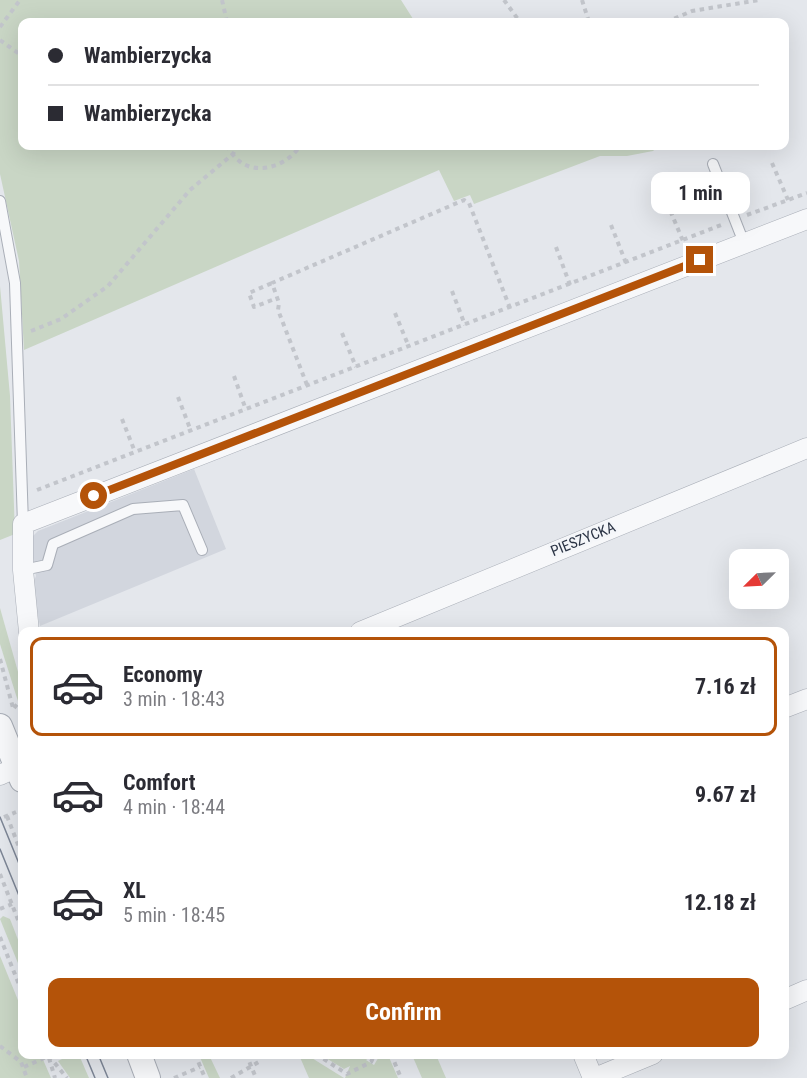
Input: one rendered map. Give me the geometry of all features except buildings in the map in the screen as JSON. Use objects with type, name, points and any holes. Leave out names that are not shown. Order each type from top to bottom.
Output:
[{"type":"street","points":[[29,627],[23,570],[23,524],[807,219]]},
{"type":"street","name":"PIESZYCKA","points":[[386,627],[407,623],[807,448]]},
{"type":"street","points":[[789,706],[807,699]]},
{"type":"street","points":[[10,717],[16,772]]},
{"type":"street","points":[[789,998],[807,990]]},
{"type":"street","points":[[141,1059],[148,1078]]},
{"type":"street","points":[[586,1059],[594,1078],[641,1059]]},
{"type":"lane","points":[[713,164],[744,243]]},
{"type":"lane","points":[[0,201],[15,283],[19,336],[23,524]]},
{"type":"lane","points":[[23,570],[47,565],[53,544],[133,509],[183,505],[202,550]]},
{"type":"path","points":[[0,27],[20,0]]},
{"type":"path","points":[[222,0],[225,18]]},
{"type":"path","points":[[504,0],[517,18]]},
{"type":"path","points":[[582,0],[588,18]]},
{"type":"path","points":[[675,18],[692,11],[759,0]]},
{"type":"path","points":[[0,40],[18,53]]},
{"type":"path","points":[[230,150],[239,162],[260,168],[274,167],[287,160],[296,150]]},
{"type":"path","points":[[19,336],[61,318],[108,286],[190,190],[235,150]]},
{"type":"path","points":[[772,163],[788,200]]},
{"type":"path","points":[[22,496],[807,193]]},
{"type":"path","points":[[272,300],[254,307],[249,293],[464,200],[469,203],[510,308]]},
{"type":"path","points":[[667,203],[683,241]]},
{"type":"path","points":[[611,225],[627,263]]},
{"type":"path","points":[[556,247],[570,285]]},
{"type":"path","points":[[272,283],[279,303],[278,310],[307,385]]},
{"type":"path","points":[[452,291],[465,326]]},
{"type":"path","points":[[395,313],[409,347]]},
{"type":"path","points":[[342,333],[356,367]]},
{"type":"path","points":[[234,376],[246,410]]},
{"type":"path","points":[[178,398],[191,431]]},
{"type":"path","points":[[122,419],[135,452]]},
{"type":"path","points":[[0,659],[10,717]]},
{"type":"path","points":[[16,812],[6,816],[18,845]]},
{"type":"path","points":[[0,874],[18,920]]},
{"type":"path","points":[[0,909],[12,904]]},
{"type":"path","points":[[0,938],[18,982]]},
{"type":"path","points":[[0,1046],[21,1062],[27,1078]]},
{"type":"path","points":[[24,1067],[41,1059]]},
{"type":"path","points":[[51,1059],[55,1078]]},
{"type":"path","points":[[53,1059],[67,1078]]},
{"type":"path","points":[[197,1059],[205,1078]]},
{"type":"path","points":[[248,1059],[256,1078]]},
{"type":"path","points":[[323,1059],[348,1076],[372,1059]]},
{"type":"path","points":[[393,1059],[401,1078]]},
{"type":"path","points":[[231,1078],[262,1060]]},
{"type":"path","points":[[174,1078],[200,1067]]},
{"type":"shaded area","points":[[194,469],[226,549],[40,626],[32,586],[36,576],[30,539],[38,531]]},
{"type":"green space","points":[[0,0],[401,0],[412,18],[18,18],[18,150],[654,150],[627,156],[600,156],[474,204],[470,195],[454,201],[439,170],[24,350],[19,261],[0,174]]},
{"type":"green space","points":[[0,286],[10,396],[15,534],[0,540]]},
{"type":"green space","points":[[0,608],[18,672],[18,701],[0,644]]},
{"type":"green space","points":[[3,916],[10,919],[18,940],[18,963],[0,919]]},
{"type":"green space","points":[[0,956],[18,1000],[18,1059],[43,1059],[51,1078],[0,1078]]},
{"type":"green space","points":[[81,1059],[89,1078],[70,1078],[58,1061]]},
{"type":"green space","points":[[201,1059],[211,1059],[220,1078],[209,1078]]},
{"type":"green space","points":[[301,1059],[313,1059],[344,1078],[309,1078]]},
{"type":"green space","points":[[328,1059],[367,1059],[374,1065],[378,1059],[390,1059],[398,1078],[345,1078],[350,1066],[344,1069]]},
{"type":"green space","points":[[414,1059],[438,1059],[446,1078],[422,1078]]},
{"type":"tram line","points":[[0,817],[18,861]]},
{"type":"tram line","points":[[0,849],[18,893]]},
{"type":"tram line","points":[[87,1059],[95,1078]]},
{"type":"tram line","points":[[100,1059],[108,1078]]},
{"type":"route","points":[[94,496],[700,260]]}]
